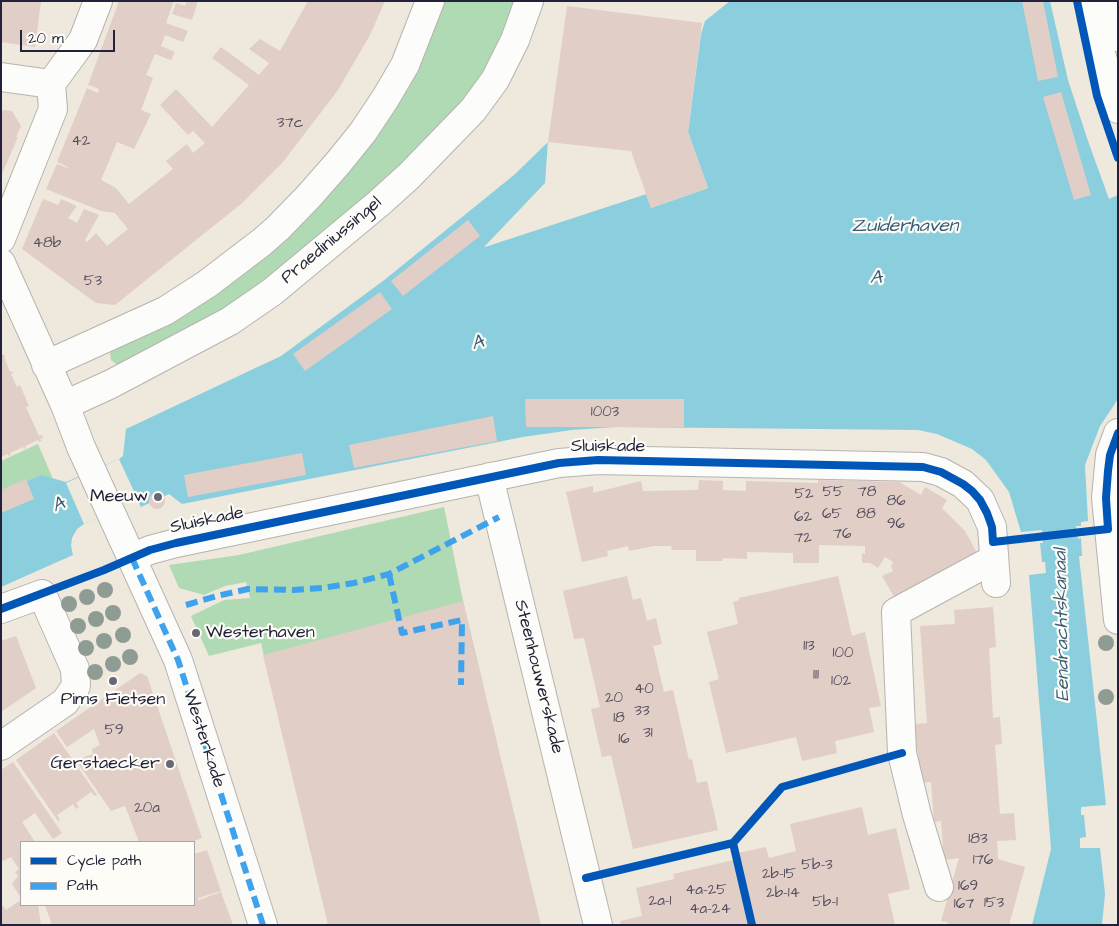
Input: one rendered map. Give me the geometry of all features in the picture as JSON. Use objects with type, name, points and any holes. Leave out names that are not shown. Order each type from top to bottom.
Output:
[{"type":"street","points":[[1,239],[53,109],[52,84],[83,40],[98,1]]},
{"type":"street","points":[[46,365],[165,310],[207,284],[272,232],[315,190],[363,132],[405,65],[430,1]]},
{"type":"street","name":"Praediniussingel","points":[[65,405],[111,384],[230,321],[272,292],[378,204],[440,145],[478,102],[494,80],[515,40],[529,1]]},
{"type":"street","points":[[1089,1],[1096,38],[1118,109]]},
{"type":"street","points":[[1112,1],[1118,37]]},
{"type":"street","points":[[1,78],[52,84]]},
{"type":"street","points":[[1,263],[7,295],[46,365],[65,405],[81,448],[132,558]]},
{"type":"street","points":[[1118,433],[1110,455],[1106,498],[1118,620]]},
{"type":"street","name":"Sluiskade","points":[[132,558],[150,550],[176,543],[559,462],[598,460],[923,467],[942,472],[963,484],[980,500],[992,527],[995,571],[896,612],[902,752],[917,815],[939,887]]},
{"type":"street","name":"Steenhouwerskade","points":[[489,477],[598,925]]},
{"type":"street","name":"Westerkade","points":[[132,558],[178,660],[263,925]]},
{"type":"street","points":[[1,609],[42,594],[75,670],[76,686],[65,702],[1,746]]},
{"type":"green space","points":[[439,1],[520,1],[499,54],[433,140],[246,300],[121,366],[111,360],[112,348],[268,248]]},
{"type":"green space","points":[[38,444],[53,479],[41,475],[1,492],[1,461]]},
{"type":"green space","points":[[444,507],[463,601],[483,684],[282,732],[261,643],[209,656],[191,616],[224,600],[250,598],[246,582],[225,586],[204,595],[179,588],[169,565],[239,555]]},
{"type":"water","name":"Zuiderhaven","points":[[730,1],[1050,1],[1068,80],[1088,141],[1109,199],[1118,195],[1118,399],[1100,426],[1085,465],[1088,521],[1081,522],[1081,526],[1076,526],[1078,539],[1081,538],[1082,556],[1079,556],[1106,805],[1081,807],[1081,815],[1084,815],[1086,837],[1080,838],[1080,848],[1100,848],[1105,894],[1102,925],[1032,925],[1051,849],[1029,575],[1046,573],[1045,562],[1042,562],[1040,543],[1043,543],[1042,530],[1021,532],[1009,492],[986,460],[972,449],[937,434],[918,430],[616,427],[572,430],[523,437],[182,504],[169,494],[141,507],[137,500],[84,524],[77,529],[72,538],[73,555],[1,587],[1,492],[41,475],[66,482],[119,459],[123,456],[126,429],[281,356],[383,281],[514,175],[548,142],[546,183],[485,247],[646,194],[651,208],[708,188],[688,132],[701,34],[705,21]]},
{"type":"pier","points":[[548,142],[551,142],[548,184],[493,242],[645,192],[646,194],[484,247],[545,183]]},
{"type":"pier","points":[[119,459],[138,500],[84,524],[66,483]]},
{"type":"building","points":[[1,1],[41,1],[35,47],[1,42]]},
{"type":"building","points":[[119,1],[174,1],[166,23],[188,31],[183,42],[165,35],[161,46],[175,52],[171,60],[155,54],[146,75],[153,78],[141,110],[151,114],[134,149],[117,142],[101,180],[116,188],[129,204],[173,169],[166,161],[187,144],[193,153],[205,143],[193,131],[188,135],[160,105],[176,89],[212,127],[249,85],[212,58],[221,47],[259,75],[269,63],[249,49],[260,39],[280,51],[308,1],[385,1],[370,35],[338,90],[283,162],[241,204],[115,305],[96,303],[22,249],[43,199],[58,205],[61,199],[77,206],[68,218],[77,223],[84,209],[99,215],[85,240],[87,242],[96,233],[107,246],[128,229],[115,213],[101,211],[46,189],[57,164],[68,168],[57,162],[87,88],[98,93],[99,89],[88,85]]},
{"type":"building","points":[[187,1],[198,1],[192,20],[172,14],[176,3],[185,6]]},
{"type":"building","points":[[1022,1],[1043,1],[1058,77],[1038,81]]},
{"type":"building","points":[[567,6],[702,23],[688,132],[708,188],[651,208],[631,151],[548,142]]},
{"type":"building","points":[[1061,92],[1091,195],[1074,200],[1043,97]]},
{"type":"building","points":[[1,110],[12,111],[21,126],[1,176]]},
{"type":"building","points":[[468,220],[480,236],[403,296],[391,281]]},
{"type":"building","points":[[380,292],[392,309],[305,371],[293,354]]},
{"type":"building","points":[[1,352],[5,357],[10,372],[12,371],[13,373],[11,374],[17,387],[20,385],[29,406],[26,407],[39,436],[42,435],[43,438],[40,439],[42,441],[39,442],[38,440],[25,446],[26,448],[24,449],[23,447],[10,453],[11,455],[9,456],[8,454],[1,457]]},
{"type":"building","points":[[525,399],[684,399],[684,427],[526,427]]},
{"type":"building","points":[[493,416],[497,441],[354,468],[349,445]]},
{"type":"building","points":[[302,453],[306,475],[188,497],[184,475]]},
{"type":"building","points":[[26,479],[34,499],[1,513],[1,490]]},
{"type":"building","points":[[699,480],[723,481],[723,490],[746,491],[746,481],[818,483],[818,480],[899,482],[921,495],[925,487],[947,500],[942,508],[965,531],[978,555],[896,600],[882,576],[893,571],[891,566],[893,562],[885,557],[878,568],[870,563],[862,563],[862,553],[865,554],[865,546],[819,545],[819,563],[793,563],[793,553],[747,552],[747,559],[723,558],[722,561],[696,561],[696,550],[672,550],[671,546],[654,546],[629,551],[628,546],[607,551],[608,556],[582,562],[566,492],[593,486],[593,493],[641,481],[643,491],[698,490]]},
{"type":"building","points":[[154,493],[160,493],[165,498],[163,507],[154,509],[149,504],[149,498]]},
{"type":"building","points":[[627,576],[633,600],[641,598],[647,621],[656,618],[662,644],[653,646],[664,692],[673,690],[689,760],[692,759],[697,783],[707,781],[718,830],[633,849],[611,755],[602,757],[591,709],[600,707],[584,638],[574,639],[563,591]]},
{"type":"building","points":[[838,576],[852,636],[865,632],[881,706],[869,708],[874,732],[835,741],[837,753],[802,761],[796,737],[726,753],[709,682],[719,679],[707,632],[738,624],[733,602],[739,600],[739,598]]},
{"type":"building","points":[[463,601],[541,925],[328,925],[263,655]]},
{"type":"building","points":[[993,607],[996,647],[989,648],[993,718],[1000,717],[1002,744],[995,745],[1000,814],[1014,813],[1016,840],[997,841],[998,859],[1025,867],[1009,925],[947,925],[948,922],[941,921],[959,858],[944,860],[941,821],[934,822],[931,782],[920,783],[915,724],[927,723],[920,626],[955,624],[954,610]]},
{"type":"building","points":[[16,636],[36,688],[1,712],[1,641]]},
{"type":"building","points":[[140,673],[147,676],[202,838],[194,841],[139,841],[125,806],[111,811],[76,760],[93,754],[92,749],[100,745],[94,729],[67,747],[56,731]]},
{"type":"building","points":[[54,733],[97,795],[95,796],[91,792],[76,803],[79,807],[76,809],[73,804],[57,815],[60,820],[58,821],[16,760]]},
{"type":"building","points":[[13,762],[62,833],[53,839],[35,813],[22,822],[34,841],[20,841],[20,896],[12,884],[18,876],[15,872],[19,869],[11,857],[3,861],[1,859],[1,770]]},
{"type":"building","points":[[862,807],[868,835],[896,828],[910,889],[888,894],[895,925],[621,925],[620,921],[642,916],[636,888],[674,879],[673,874],[734,860],[736,865],[741,864],[738,853],[766,847],[769,858],[796,851],[790,824]]},
{"type":"building","points":[[207,850],[221,891],[198,898],[199,900],[221,892],[233,925],[52,925],[45,906],[195,906],[195,854]]},
{"type":"building","points":[[20,901],[20,906],[38,906],[41,925],[1,925],[1,903],[6,910]]},
{"type":"marked path","points":[[186,605],[248,589],[293,590],[322,588],[354,583],[389,574],[499,517]]},
{"type":"marked path","points":[[132,558],[178,660],[263,925]]},
{"type":"marked path","points":[[389,574],[402,633],[462,620],[461,685]]},
{"type":"cycle path","points":[[1077,1],[1097,96],[1118,158]]},
{"type":"cycle path","points":[[1,609],[104,570],[150,550],[176,543],[559,463],[598,460],[923,467],[941,472],[972,491],[980,500],[987,513],[992,527],[993,542],[1108,529],[1106,498],[1108,471],[1110,455],[1118,433]]},
{"type":"cycle path","points":[[586,878],[733,843],[782,787],[902,753]]},
{"type":"cycle path","points":[[733,843],[752,925]]},
{"type":"place","name":"Meeuw","points":[[158,497]]},
{"type":"place","name":"Westerhaven","points":[[196,633]]},
{"type":"place","name":"Pims Fietsen","points":[[113,681]]},
{"type":"place","name":"Gerstaecker","points":[[170,764]]},
{"type":"water label","name":"A","points":[[876,279]]},
{"type":"water label","name":"A","points":[[478,344]]},
{"type":"water label","name":"A","points":[[59,506]]},
{"type":"water label","name":"Eendrachtskanaal","points":[[1063,625]]}]
